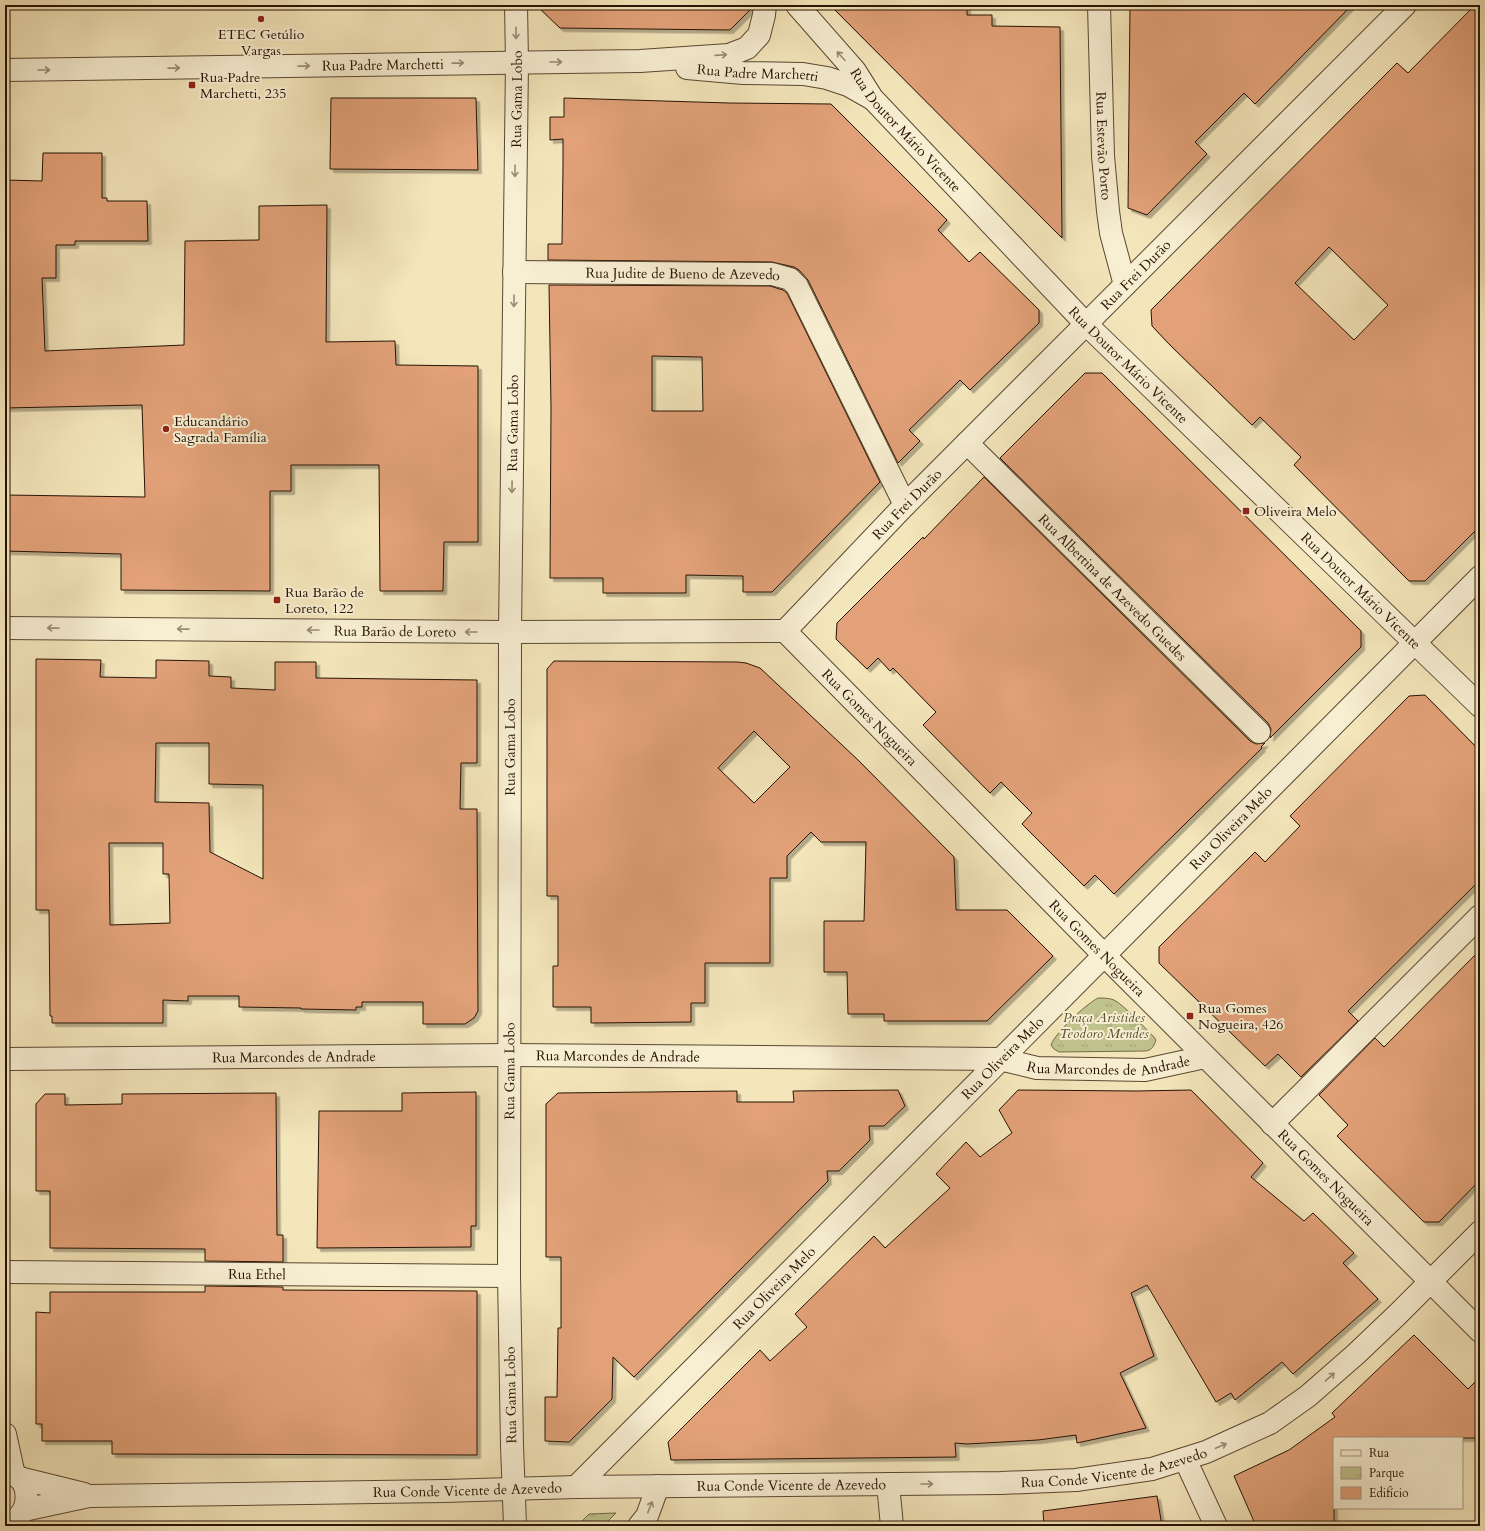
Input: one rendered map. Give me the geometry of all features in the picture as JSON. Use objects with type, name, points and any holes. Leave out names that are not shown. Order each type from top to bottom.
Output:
[{"type":"street","name":"Rua Gama Lobo","points":[[515,1526],[509,1276],[510,632],[517,62],[516,5]]},
{"type":"street","name":"Rua Padre Marchetti","points":[[5,70],[640,61],[729,55],[747,48],[758,35],[764,15],[765,5]]},
{"type":"street","name":"Rua Doutor Mário Vicente","points":[[797,5],[855,71],[872,98],[1086,324],[1480,706]]},
{"type":"street","name":"Rua Estevão Porto","points":[[1099,5],[1103,156],[1108,211],[1111,233],[1125,286]]},
{"type":"street","name":"Rua Frei Durão","points":[[785,631],[966,443],[1405,5]]},
{"type":"street","name":"Rua Padre Marchetti","points":[[640,61],[696,70],[743,73],[803,74],[826,78],[848,85],[872,98]]},
{"type":"street","name":"Rua Judite de Bueno de Azevedo","points":[[514,272],[772,274],[790,279],[797,286],[905,505]]},
{"type":"street","name":"Rua Albertina de Azevedo Guedes","points":[[966,443],[1259,732]]},
{"type":"street","name":"Rua Oliveira Melo","points":[[576,1487],[1480,576]]},
{"type":"street","name":"Rua Barão de Loreto","points":[[5,628],[510,632],[785,631]]},
{"type":"street","name":"Rua Gomes Nogueira","points":[[785,631],[1205,1057],[1480,1330]]},
{"type":"street","points":[[1272,1124],[1480,916]]},
{"type":"street","name":"Rua Marcondes de Andrade","points":[[5,1058],[510,1055],[1000,1059],[1037,1068],[1145,1070],[1205,1057]]},
{"type":"street","name":"Rua Conde Vicente de Azevedo","points":[[24,1510],[89,1496],[444,1492],[513,1488],[576,1487],[1001,1483],[1076,1480],[1152,1469],[1206,1452],[1233,1441],[1270,1423],[1308,1396],[1397,1315],[1480,1232]]},
{"type":"street","name":"Rua Ethel","points":[[5,1272],[509,1276]]},
{"type":"street","points":[[5,1434],[13,1475],[27,1493],[24,1510],[14,1520],[5,1522]]},
{"type":"street","points":[[1185,1459],[1216,1526]]},
{"type":"street","name":"Rua Conde Vicente de Azevedo","points":[[13,1475],[89,1496]]},
{"type":"street","points":[[888,1484],[892,1526]]},
{"type":"street","points":[[639,1526],[646,1516],[658,1486]]},
{"type":"green space","name":"Praça Aristides Teodoro Mendes","points":[[1098,998],[1108,998],[1114,1000],[1129,1012],[1154,1037],[1156,1040],[1150,1050],[1059,1052],[1054,1049],[1051,1045],[1064,1026],[1079,1012]]},
{"type":"green space","points":[[616,1513],[603,1526],[577,1526],[589,1514]]},
{"type":"building","points":[[536,5],[752,5],[752,8],[730,30],[560,28]]},
{"type":"building","points":[[830,5],[967,5],[967,15],[992,15],[992,26],[1060,27],[1062,238]]},
{"type":"building","points":[[1130,5],[1352,5],[1255,104],[1244,93],[1195,142],[1207,154],[1147,215],[1128,208]]},
{"type":"building","points":[[1475,5],[1480,5],[1480,526],[1425,581],[1409,581],[1294,465],[1301,457],[1260,417],[1252,425],[1170,345],[1152,326],[1151,310],[1397,63],[1408,73]],"holes":[[[1329,247],[1388,305],[1354,340],[1295,283]]]},
{"type":"building","points":[[331,98],[476,98],[478,170],[330,169]]},
{"type":"building","points":[[564,98],[729,103],[831,104],[947,220],[938,230],[969,262],[980,252],[1039,310],[1039,323],[970,390],[960,380],[909,430],[920,441],[898,463],[808,280],[799,270],[794,267],[772,262],[548,260],[548,244],[562,244],[563,139],[550,140],[550,117],[564,117]]},
{"type":"building","points":[[43,153],[102,153],[102,198],[107,198],[107,201],[147,201],[148,241],[75,241],[75,245],[56,245],[56,278],[42,278],[45,351],[184,345],[185,241],[259,240],[259,206],[327,205],[326,342],[395,341],[396,365],[478,366],[478,542],[444,542],[443,591],[380,591],[379,465],[291,465],[291,491],[270,491],[270,591],[121,590],[121,554],[5,551],[5,495],[145,497],[142,405],[5,408],[5,180],[42,181]]},
{"type":"building","points":[[549,285],[770,286],[783,290],[787,293],[880,482],[772,592],[743,592],[743,576],[686,575],[686,593],[603,593],[603,578],[550,578],[551,408]],"holes":[[[652,356],[702,357],[703,411],[652,411]]]},
{"type":"building","points":[[1085,373],[1102,373],[1361,631],[1361,647],[1270,738],[1271,729],[1268,723],[1000,458]]},
{"type":"building","points":[[984,477],[1250,741],[1256,744],[1265,743],[1261,747],[1262,748],[1114,894],[1095,875],[1084,886],[1022,824],[1032,813],[1001,782],[990,793],[923,725],[936,712],[893,668],[890,671],[878,658],[867,669],[836,639],[837,623],[923,537],[924,539]]},
{"type":"building","points":[[36,659],[101,660],[100,677],[156,678],[156,660],[209,661],[209,676],[231,677],[231,688],[275,690],[275,662],[316,662],[316,678],[477,680],[477,763],[461,763],[460,809],[477,809],[478,1011],[474,1018],[465,1024],[423,1024],[423,1002],[362,1002],[362,1007],[356,1007],[356,1010],[239,1007],[239,996],[188,996],[188,1001],[163,1000],[163,1023],[52,1023],[52,1016],[50,1016],[49,910],[36,910]],"holes":[[[156,743],[209,743],[209,784],[263,785],[263,879],[210,852],[209,803],[155,802]],[[109,843],[163,843],[163,874],[169,874],[170,923],[110,925]]]},
{"type":"building","points":[[554,661],[737,662],[746,663],[760,668],[858,760],[954,857],[956,910],[1007,910],[1053,956],[987,1021],[884,1021],[884,1014],[848,1014],[847,972],[824,972],[824,921],[864,921],[866,842],[821,842],[811,832],[787,856],[787,878],[770,878],[770,963],[705,963],[705,1003],[691,1003],[691,1022],[591,1023],[591,1007],[553,1007],[553,966],[558,966],[558,896],[547,896],[547,669]],"holes":[[[754,731],[790,767],[754,803],[718,768]]]},
{"type":"building","points":[[1425,695],[1480,751],[1480,880],[1348,1011],[1358,1021],[1301,1077],[1278,1054],[1265,1066],[1159,963],[1159,947],[1255,852],[1265,862],[1300,826],[1290,816],[1409,696]]},
{"type":"building","points":[[1480,950],[1480,1180],[1439,1222],[1424,1222],[1337,1136],[1348,1125],[1319,1095],[1375,1038],[1384,1047]]},
{"type":"building","points":[[898,1090],[905,1106],[884,1126],[869,1126],[870,1140],[839,1171],[827,1171],[828,1181],[634,1377],[613,1357],[612,1399],[569,1442],[545,1441],[545,1397],[557,1397],[558,1328],[561,1328],[561,1257],[546,1257],[546,1104],[558,1093],[737,1091],[737,1102],[794,1102],[793,1091]]},
{"type":"building","points":[[1018,1090],[1191,1090],[1263,1163],[1251,1177],[1304,1221],[1313,1213],[1354,1253],[1343,1263],[1378,1299],[1293,1374],[1282,1362],[1235,1400],[1231,1393],[1216,1402],[1147,1285],[1131,1293],[1154,1356],[1120,1373],[1146,1428],[1077,1443],[1076,1435],[1038,1440],[967,1444],[955,1443],[956,1457],[671,1460],[668,1442],[760,1350],[770,1361],[807,1327],[795,1314],[874,1236],[885,1248],[950,1188],[936,1174],[966,1142],[980,1157],[1012,1133],[999,1110]]},
{"type":"building","points":[[476,1092],[476,1226],[471,1226],[471,1247],[317,1248],[319,1111],[402,1111],[402,1093]]},
{"type":"building","points":[[276,1093],[277,1235],[283,1235],[283,1262],[205,1261],[205,1249],[50,1248],[50,1191],[36,1191],[36,1104],[45,1094],[65,1094],[65,1105],[122,1104],[122,1094]]},
{"type":"building","points":[[205,1286],[283,1287],[283,1290],[477,1291],[477,1455],[112,1454],[112,1441],[42,1441],[42,1424],[36,1424],[36,1312],[50,1313],[50,1292],[205,1292]]},
{"type":"building","points":[[1414,1335],[1468,1389],[1480,1377],[1480,1438],[1333,1437],[1334,1526],[1256,1526],[1234,1476],[1289,1450],[1335,1417],[1332,1413]]},
{"type":"building","points":[[1157,1496],[1162,1526],[1044,1526],[1043,1511]]},
{"type":"place","name":"ETEC Getúlio Vargas","points":[[261,19]]},
{"type":"place","name":"Rua Padre Marchetti, 235","points":[[192,85]]},
{"type":"place","name":"Educandário Sagrada Família","points":[[166,429]]},
{"type":"place","name":"Oliveira Melo","points":[[1246,511]]},
{"type":"place","name":"Rua Barão de Loreto, 122","points":[[277,600]]},
{"type":"place","name":"Rua Gomes Nogueira, 426","points":[[1190,1016]]}]
